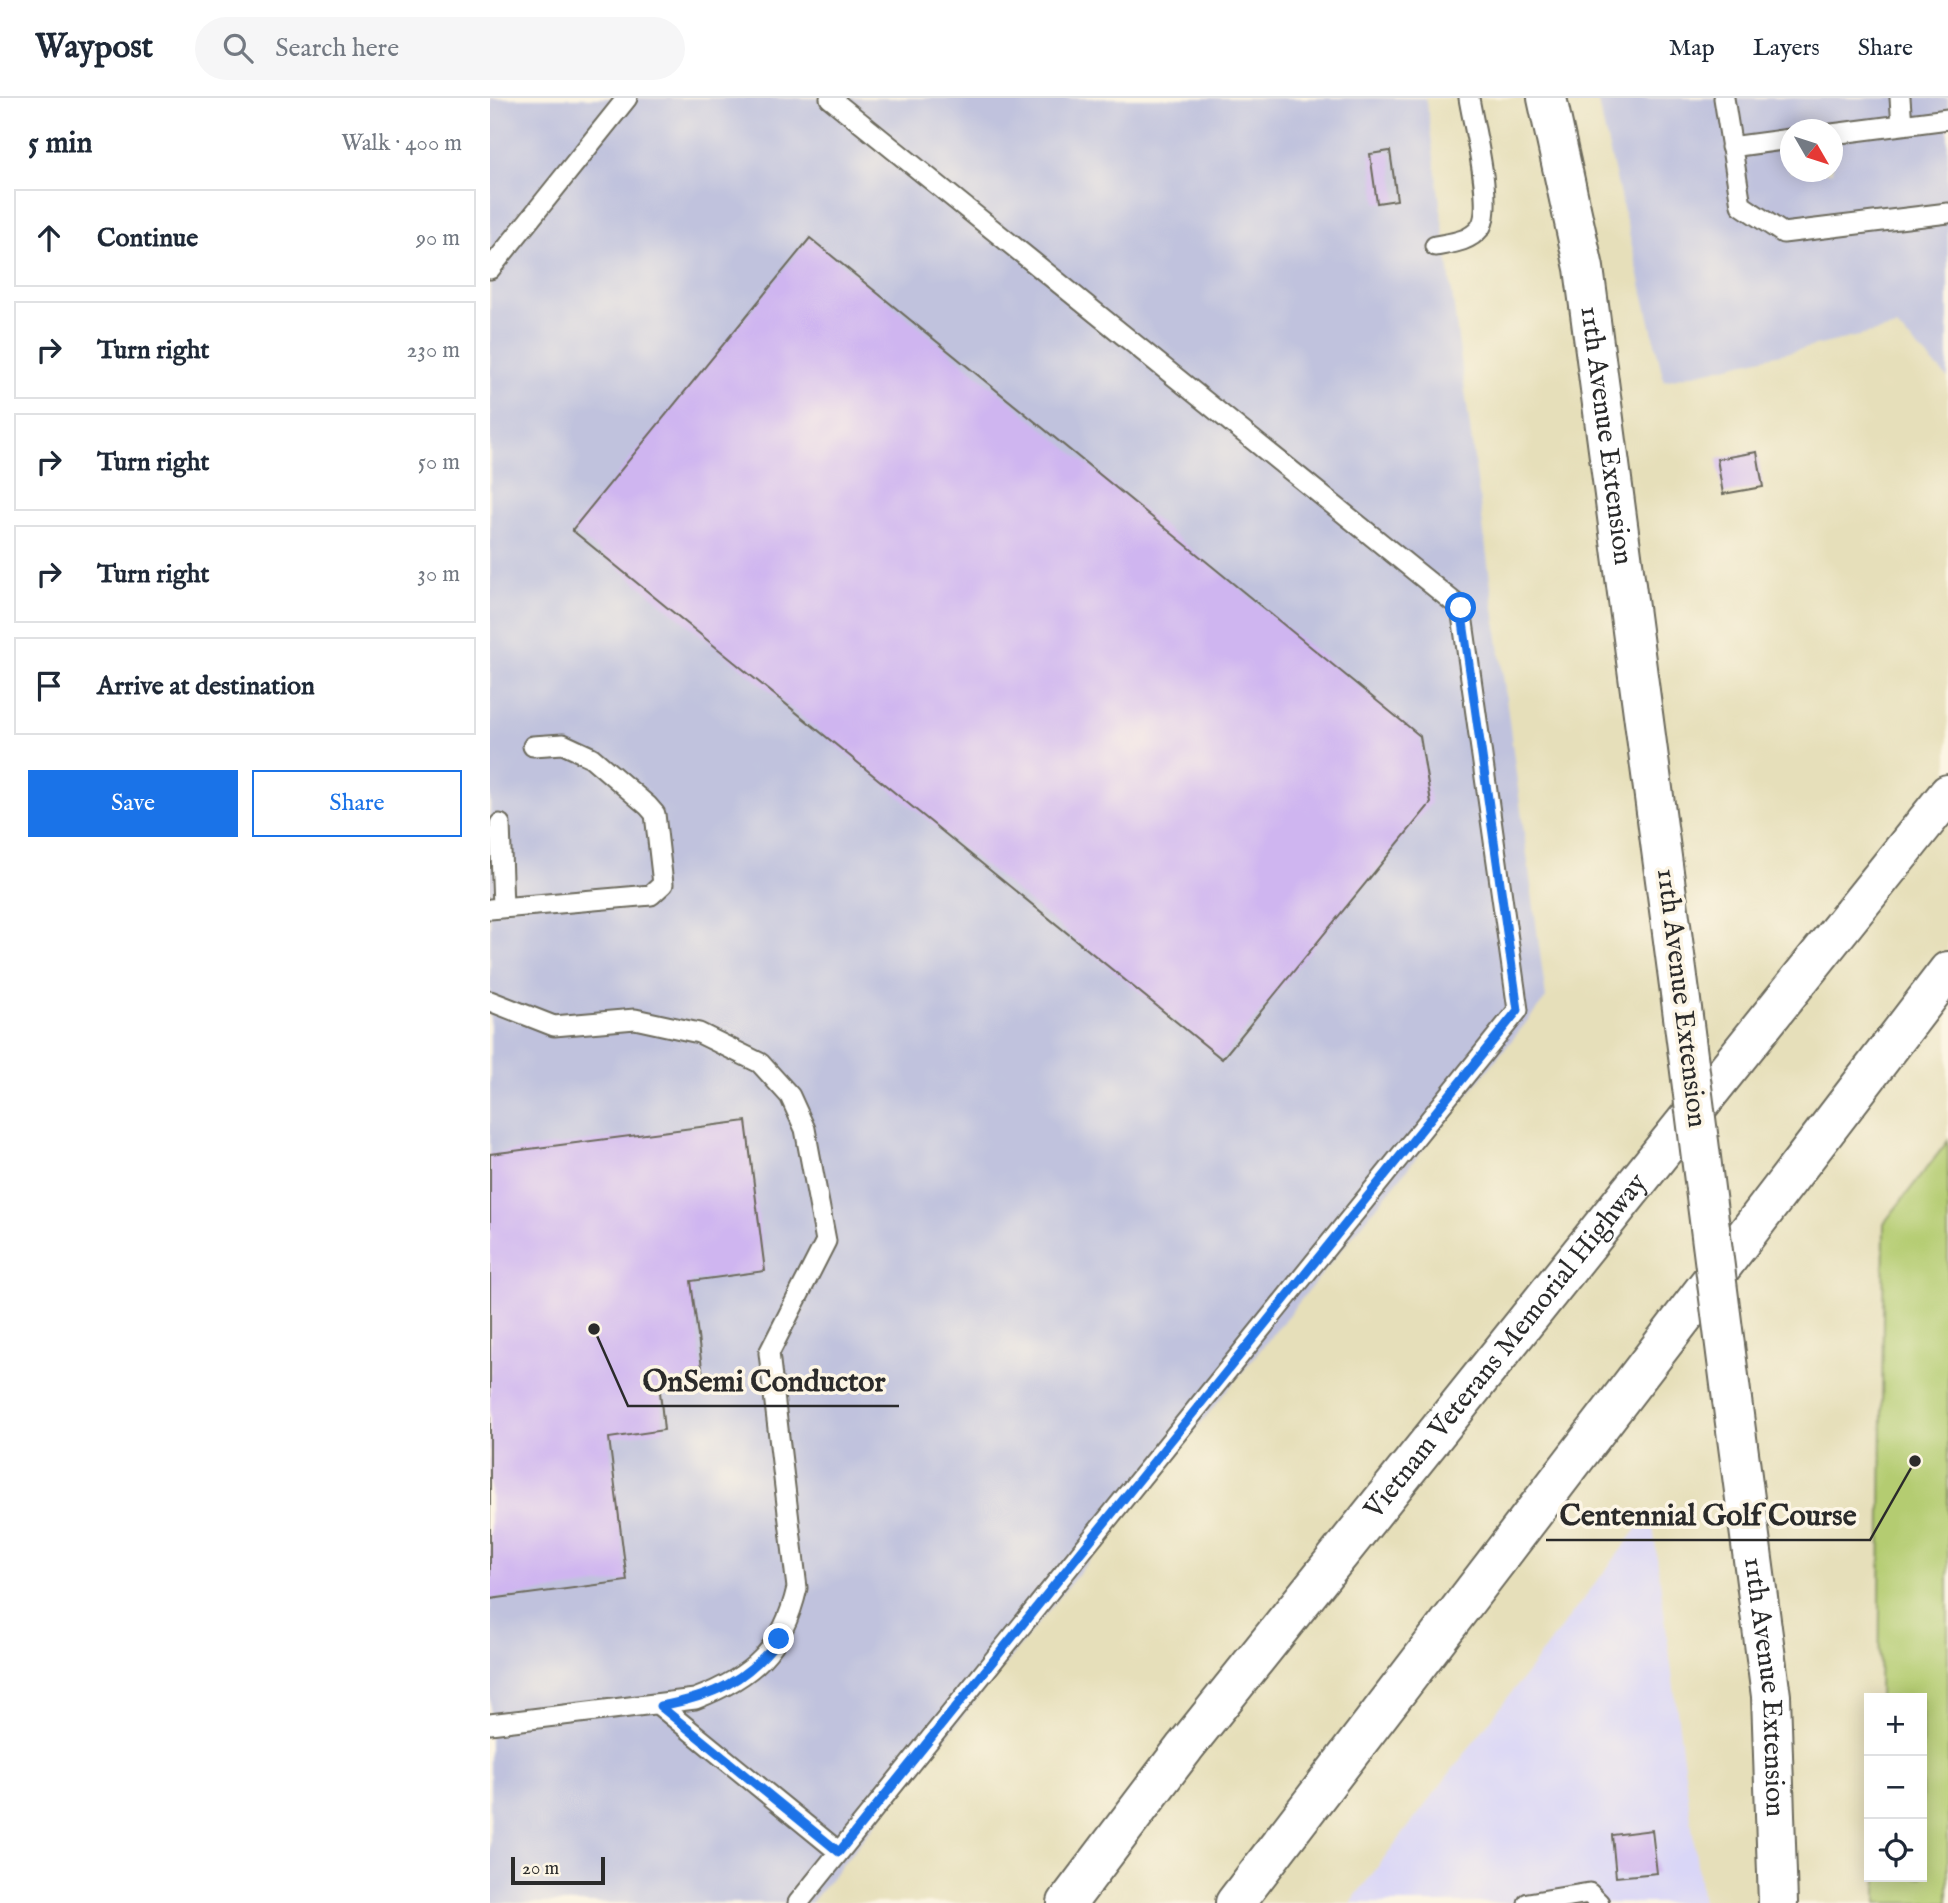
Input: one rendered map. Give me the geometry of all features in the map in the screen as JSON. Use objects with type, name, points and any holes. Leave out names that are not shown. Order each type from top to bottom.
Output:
[{"type":"main road","name":"11th Avenue Extension","points":[[1547,98],[1584,268],[1771,1696],[1778,1903]]},
{"type":"main road","name":"Vietnam Veterans Memorial Highway","points":[[1067,1903],[1185,1747],[1948,794]]},
{"type":"main road","points":[[1235,1903],[1948,971]]},
{"type":"lane","points":[[490,269],[627,98]]},
{"type":"lane","points":[[798,1903],[1518,1010],[1461,608],[830,98]]},
{"type":"lane","points":[[1435,246],[1462,241],[1480,227],[1486,208],[1469,98]]},
{"type":"lane","points":[[1724,98],[1741,205],[1783,233],[1948,213]]},
{"type":"lane","points":[[1900,98],[1902,125]]},
{"type":"lane","points":[[1843,133],[1948,119]]},
{"type":"lane","points":[[1731,147],[1780,140]]},
{"type":"lane","points":[[500,824],[496,908],[652,894],[663,884],[655,814],[648,806],[591,757],[563,744],[533,746]]},
{"type":"lane","points":[[490,1001],[554,1026],[635,1019],[699,1033],[760,1063],[790,1096],[805,1129],[826,1241],[769,1353],[797,1588],[790,1618],[765,1657],[724,1688],[695,1699],[660,1706],[490,1724]]},
{"type":"lane","points":[[660,1706],[839,1852]]},
{"type":"lane","points":[[1528,1903],[1589,1894],[1599,1903]]},
{"type":"shaded area","points":[[490,98],[1426,98],[1546,998],[811,1903],[490,1903]]},
{"type":"shaded area","points":[[1597,98],[1948,98],[1948,378],[1897,327],[1664,381]]},
{"type":"shaded area","points":[[1651,1511],[1702,1903],[1350,1903]]},
{"type":"green space","points":[[1948,1141],[1948,1903],[1877,1903],[1877,1882],[1927,1882],[1927,1693],[1879,1693],[1884,1223]]},
{"type":"building","points":[[1390,151],[1397,200],[1377,203],[1370,154]]},
{"type":"building","points":[[810,238],[1420,736],[1431,803],[1222,1059],[572,530]]},
{"type":"building","points":[[1757,452],[1763,487],[1723,494],[1717,459]]},
{"type":"building","points":[[746,1121],[765,1271],[691,1281],[703,1376],[659,1382],[664,1430],[609,1438],[627,1581],[490,1599],[490,1154]]},
{"type":"building","points":[[1652,1830],[1657,1873],[1616,1877],[1612,1835]]},
{"type":"place","name":"OnSemi Conductor","points":[[594,1329]]},
{"type":"place","name":"Centennial Golf Course","points":[[1915,1461]]},
{"type":"route","points":[[779,1639],[765,1657],[724,1688],[695,1699],[660,1706],[839,1852],[1518,1010],[1461,608]]}]
